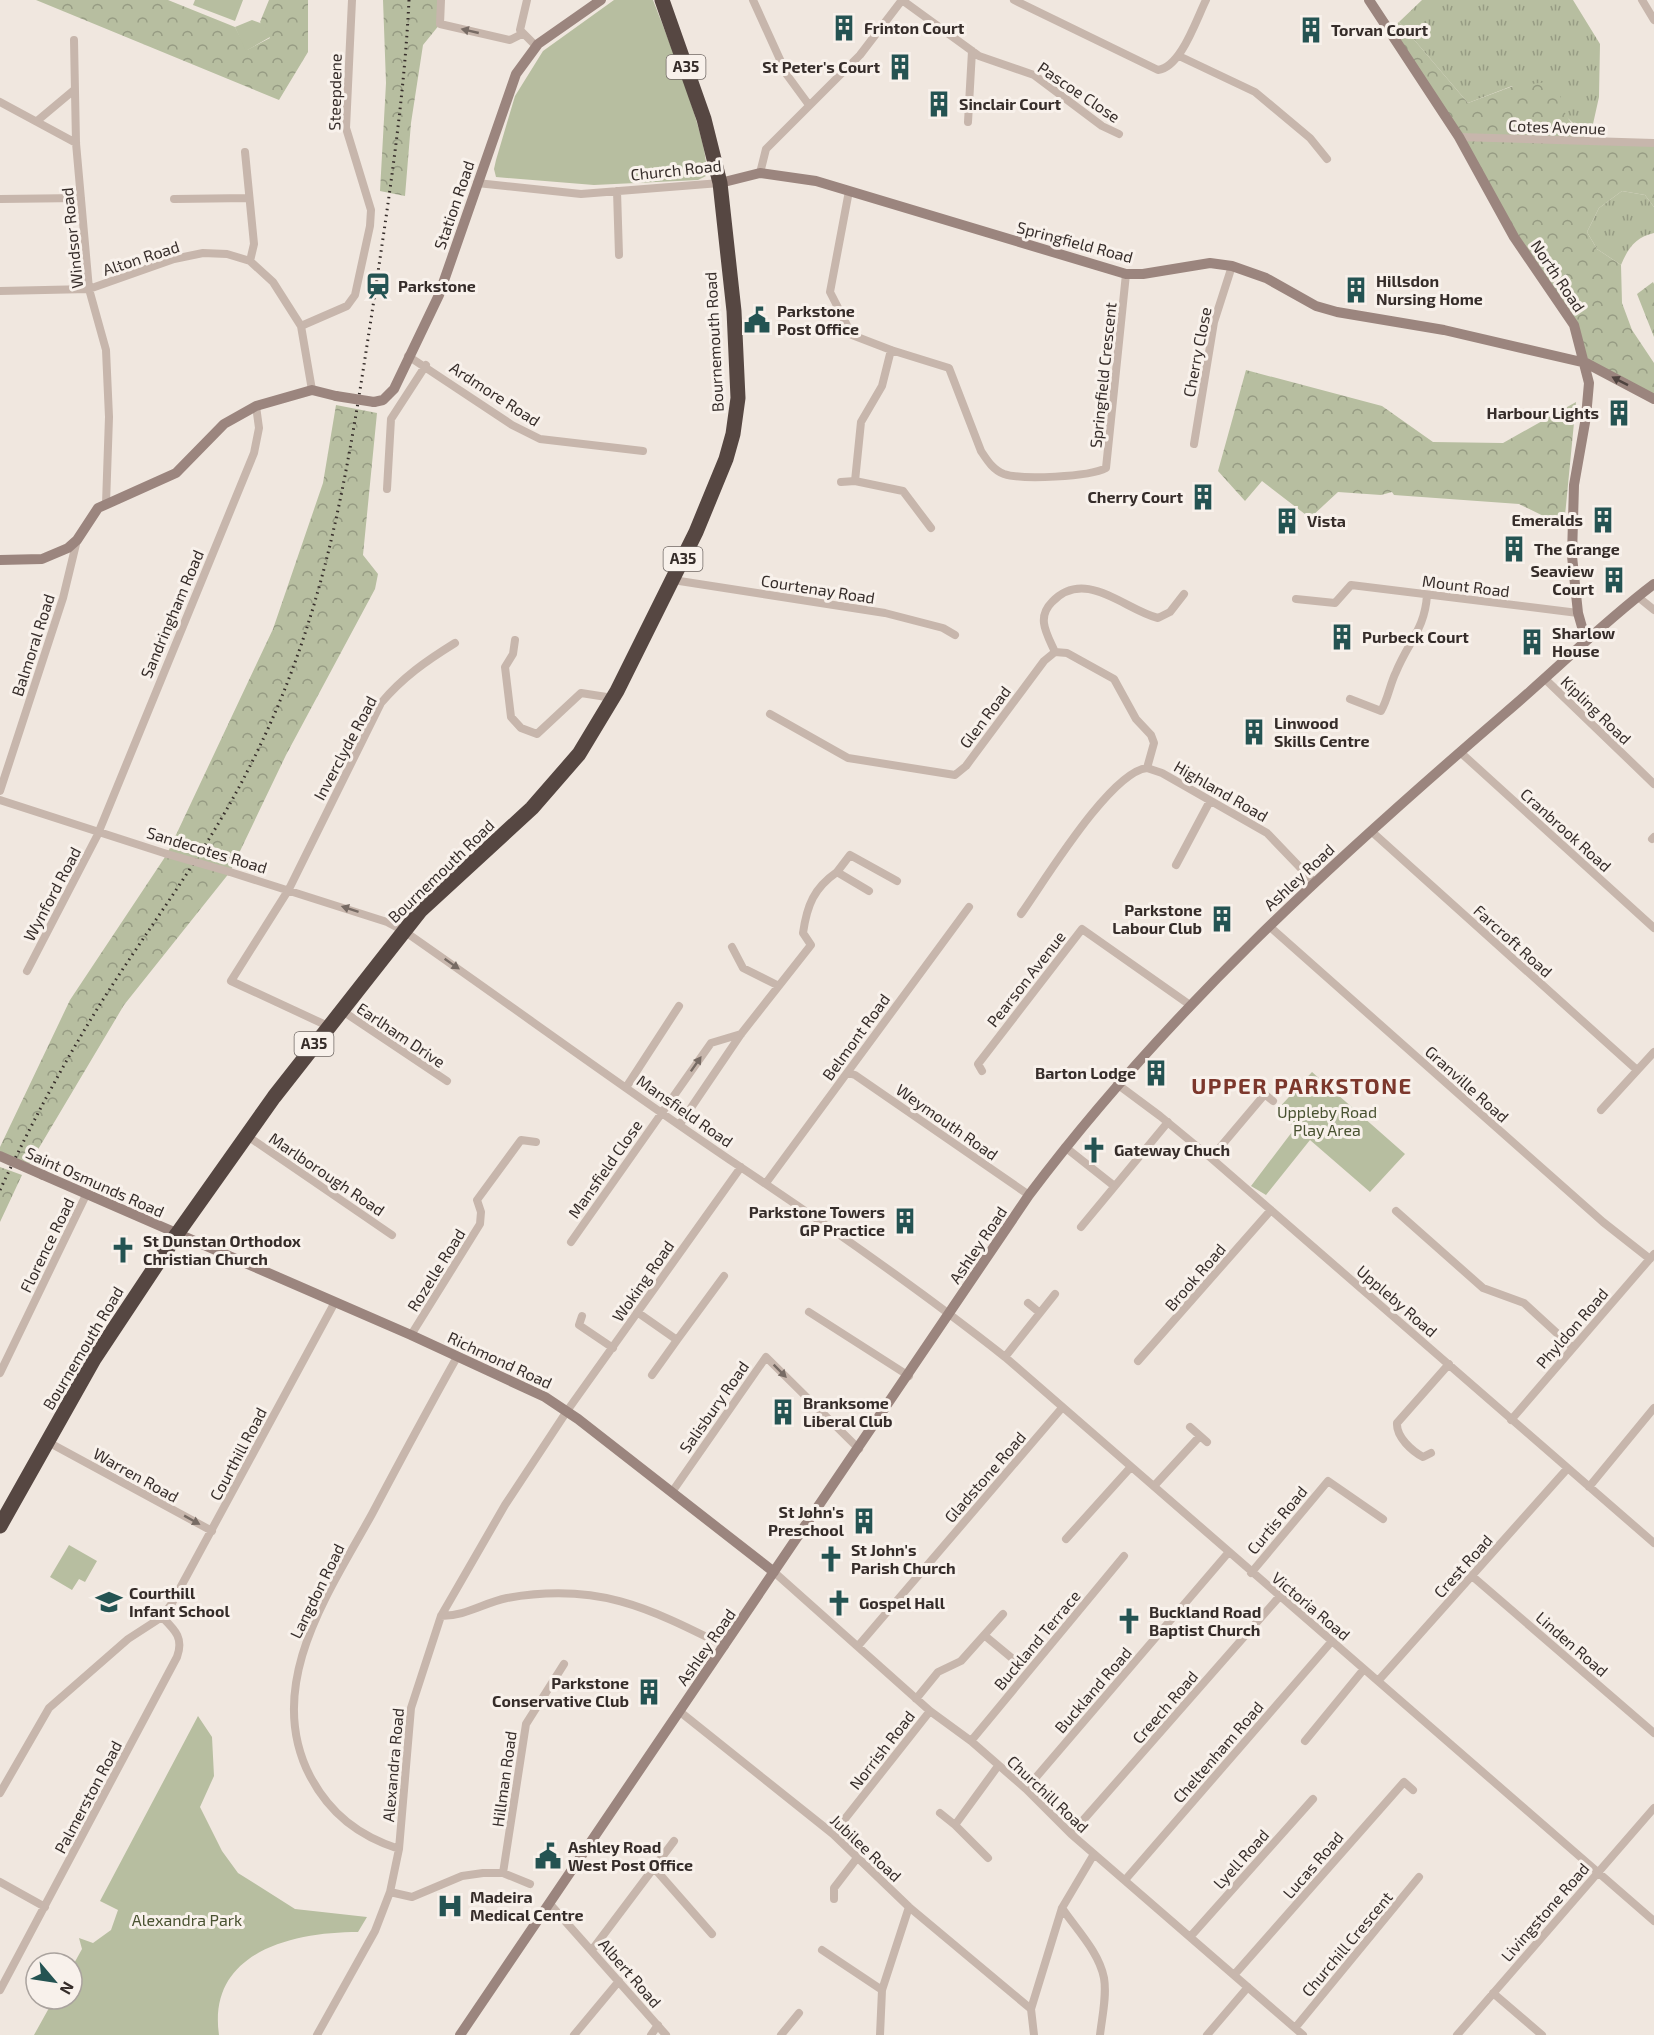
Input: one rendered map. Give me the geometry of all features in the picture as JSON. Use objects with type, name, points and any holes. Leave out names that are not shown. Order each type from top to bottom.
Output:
[{"type":"highway","name":"A35","points":[[662,0],[704,119],[720,183]]},
{"type":"highway","name":"Bournemouth Road","points":[[0,1526],[94,1359],[246,1135],[328,1026],[420,912],[510,829],[556,782],[579,754],[613,698],[673,580],[726,459],[736,417],[734,311],[720,183]]},
{"type":"street","name":"Steepdene","points":[[301,326],[347,306],[355,295],[370,226],[371,210],[346,128],[352,0]]},
{"type":"street","points":[[441,0],[440,24],[510,40],[522,34]]},
{"type":"street","points":[[527,0],[520,26],[522,34],[536,46]]},
{"type":"street","name":"Station Road","points":[[312,390],[374,402],[383,400],[394,389],[439,295],[510,86],[536,46],[601,0]]},
{"type":"street","points":[[753,0],[787,75],[809,105]]},
{"type":"street","points":[[760,173],[766,149],[860,55],[902,0]]},
{"type":"street","name":"Pascoe Close","points":[[902,0],[979,56],[1034,75],[1102,126],[1119,134]]},
{"type":"street","points":[[1014,0],[1158,70],[1166,69],[1179,56],[1206,0]]},
{"type":"street","name":"North Road","points":[[1369,0],[1459,137],[1514,237],[1574,325],[1586,363],[1589,383],[1587,417],[1573,497],[1572,556],[1578,613],[1586,641]]},
{"type":"street","points":[[1642,0],[1654,20]]},
{"type":"street","name":"Windsor Road","points":[[75,40],[76,142],[89,289],[106,350],[109,428],[106,504]]},
{"type":"street","points":[[968,122],[972,51]]},
{"type":"street","points":[[1179,56],[1255,92],[1310,138],[1327,159]]},
{"type":"street","points":[[37,121],[74,90]]},
{"type":"street","points":[[0,102],[76,142]]},
{"type":"street","name":"Cotes Avenue","points":[[1459,137],[1654,144]]},
{"type":"street","points":[[245,152],[254,244],[250,261]]},
{"type":"street","name":"Church Road","points":[[477,183],[581,194],[720,183],[760,173]]},
{"type":"street","name":"Springfield Road","points":[[760,173],[816,181],[1126,274],[1143,274],[1210,263],[1232,266],[1266,278],[1316,306],[1336,312],[1444,330],[1586,363],[1654,399]]},
{"type":"street","points":[[617,191],[619,255]]},
{"type":"street","name":"Springfield Crescent","points":[[849,191],[830,292],[852,335],[949,368],[981,451],[987,461],[998,470],[1020,476],[1056,476],[1103,470],[1108,456],[1126,274]]},
{"type":"street","points":[[0,199],[81,198]]},
{"type":"street","points":[[174,199],[249,198]]},
{"type":"street","name":"Alton Road","points":[[0,291],[89,289],[174,259],[203,253],[227,254],[250,261],[273,282],[301,326],[312,390]]},
{"type":"street","name":"Cherry Close","points":[[1194,444],[1215,322],[1232,266]]},
{"type":"street","points":[[855,481],[861,422],[882,386],[891,350]]},
{"type":"street","name":"Ardmore Road","points":[[408,356],[426,365],[512,425],[540,439],[643,451]]},
{"type":"street","points":[[387,489],[391,419],[426,365]]},
{"type":"street","points":[[0,560],[42,559],[68,548],[77,540],[93,514],[106,504],[176,473],[224,424],[256,406],[312,390]]},
{"type":"street","name":"Sandringham Road","points":[[99,830],[254,453],[259,428],[256,406]]},
{"type":"street","points":[[841,482],[855,481],[903,491],[931,528]]},
{"type":"street","name":"Balmoral Road","points":[[0,791],[63,598],[77,540]]},
{"type":"street","name":"Courtenay Road","points":[[673,580],[885,613],[943,628],[955,635]]},
{"type":"street","name":"Ashley Road","points":[[460,2035],[909,1376],[1029,1195],[1065,1147],[1117,1084],[1190,1005],[1314,882],[1545,680],[1586,641],[1654,584]]},
{"type":"street","name":"Mount Road","points":[[1296,599],[1335,603],[1351,585],[1578,613]]},
{"type":"street","points":[[1147,768],[1154,743],[1151,735],[1136,719],[1114,679],[1067,653],[1055,652],[1044,628],[1043,618],[1053,600],[1063,593],[1081,589],[1099,590],[1154,617],[1164,617],[1184,594]]},
{"type":"street","points":[[1350,699],[1381,711],[1396,670],[1419,631],[1424,618],[1427,595]]},
{"type":"street","points":[[1638,597],[1654,610]]},
{"type":"street","points":[[1150,627],[1154,617]]},
{"type":"street","points":[[515,640],[513,654],[505,667],[511,717],[521,728],[537,734],[581,693],[613,698]]},
{"type":"street","name":"Inverclyde Road","points":[[328,1026],[231,981],[289,889],[381,703],[397,684],[417,667],[455,644]]},
{"type":"street","name":"Glen Road","points":[[770,714],[848,758],[955,775],[966,766],[1044,661],[1055,652]]},
{"type":"street","name":"Kipling Road","points":[[1545,680],[1654,784]]},
{"type":"street","name":"Cranbrook Road","points":[[1460,752],[1654,928]]},
{"type":"street","name":"Highland Road","points":[[1022,914],[1098,805],[1132,773],[1147,768],[1162,773],[1267,833],[1314,882]]},
{"type":"street","name":"Sandecotes Road","points":[[0,800],[99,830],[167,854],[289,889],[387,922],[404,931]]},
{"type":"street","points":[[1176,865],[1210,801]]},
{"type":"street","name":"Wynford Road","points":[[27,971],[99,830]]},
{"type":"street","name":"Farcroft Road","points":[[1371,831],[1637,1070]]},
{"type":"street","points":[[680,1124],[741,1034],[811,945],[803,933],[811,897],[822,883],[837,872],[850,855],[897,881]]},
{"type":"street","points":[[837,872],[869,891]]},
{"type":"street","name":"Belmont Road","points":[[766,1183],[969,907]]},
{"type":"street","name":"Pearson Avenue","points":[[976,1066],[1080,926],[1190,1005]]},
{"type":"street","name":"Granville Road","points":[[1269,926],[1603,1222],[1652,1257]]},
{"type":"street","name":"Mansfield Road","points":[[404,931],[950,1314]]},
{"type":"street","points":[[732,947],[743,968],[777,986]]},
{"type":"street","points":[[627,1086],[679,1006]]},
{"type":"street","name":"Earlham Drive","points":[[341,1010],[447,1082]]},
{"type":"street","name":"Mansfield Close","points":[[571,1242],[711,1043],[741,1034]]},
{"type":"street","points":[[1601,1110],[1654,1052]]},
{"type":"street","name":"Weymouth Road","points":[[848,1073],[855,1075],[1029,1195]]},
{"type":"street","name":"Uppleby Road","points":[[1117,1084],[1211,1158],[1654,1544]]},
{"type":"street","points":[[1252,1085],[1273,1101]]},
{"type":"street","points":[[1211,1158],[1265,1095]]},
{"type":"street","points":[[1081,1227],[1113,1185],[1168,1122]]},
{"type":"street","name":"Marlborough Road","points":[[246,1135],[392,1234]]},
{"type":"street","name":"Rozelle Road","points":[[411,1335],[480,1224],[481,1212],[477,1200],[522,1140],[536,1142]]},
{"type":"street","points":[[1065,1147],[1113,1185]]},
{"type":"street","name":"Saint Osmunds Road","points":[[0,1156],[177,1234]]},
{"type":"street","name":"Woking Road","points":[[567,1411],[741,1167]]},
{"type":"street","name":"Florence Road","points":[[0,1373],[86,1195]]},
{"type":"street","name":"Brook Road","points":[[1138,1361],[1271,1210]]},
{"type":"street","points":[[1396,1211],[1483,1288],[1524,1303],[1572,1347]]},
{"type":"street","name":"Richmond Road","points":[[177,1234],[411,1335],[545,1397],[567,1411],[672,1491],[774,1572]]},
{"type":"street","name":"Phyldon Road","points":[[1511,1420],[1652,1257]]},
{"type":"street","points":[[652,1375],[724,1276]]},
{"type":"street","points":[[1005,1357],[1055,1294]]},
{"type":"street","name":"Courthill Road","points":[[162,1617],[212,1531],[335,1302]]},
{"type":"street","points":[[1028,1303],[1040,1313]]},
{"type":"street","points":[[637,1312],[677,1340]]},
{"type":"street","points":[[809,1312],[909,1376]]},
{"type":"street","name":"Victoria Road","points":[[950,1314],[1005,1357],[1061,1409],[1154,1486],[1228,1553],[1654,1921]]},
{"type":"street","points":[[582,1316],[579,1325],[613,1348]]},
{"type":"street","name":"Langdon Road","points":[[399,1849],[363,1834],[342,1819],[319,1793],[298,1748],[294,1715],[296,1680],[316,1617],[457,1357]]},
{"type":"street","name":"Salisbury Road","points":[[672,1491],[766,1357],[859,1449]]},
{"type":"street","points":[[1431,1453],[1423,1457],[1417,1453],[1399,1434],[1397,1423],[1449,1364]]},
{"type":"street","points":[[1589,1487],[1654,1408]]},
{"type":"street","name":"Gladstone Road","points":[[858,1646],[1061,1409]]},
{"type":"street","name":"Alexandra Road","points":[[317,2035],[375,1931],[390,1892],[399,1849],[411,1708],[441,1616],[505,1505],[567,1411]]},
{"type":"street","points":[[1190,1426],[1207,1442]]},
{"type":"street","points":[[1154,1486],[1200,1436]]},
{"type":"street","name":"Warren Road","points":[[48,1442],[212,1531]]},
{"type":"street","points":[[1071,1537],[1130,1468]]},
{"type":"street","name":"Crest Road","points":[[1378,1681],[1567,1469]]},
{"type":"street","name":"Curtis Road","points":[[1251,1573],[1328,1481],[1383,1519]]},
{"type":"street","name":"Buckland Road","points":[[1026,1789],[1228,1553]]},
{"type":"street","name":"Buckland Terrace","points":[[971,1741],[1124,1556]]},
{"type":"street","name":"Churchill Road","points":[[774,1572],[916,1699],[971,1741],[1026,1789],[1071,1834],[1303,2035]]},
{"type":"street","name":"Linden Road","points":[[1472,1576],[1654,1733]]},
{"type":"street","points":[[441,1616],[459,1616],[504,1599],[558,1593],[588,1593],[638,1606],[725,1647]]},
{"type":"street","name":"Creech Road","points":[[1071,1834],[1279,1597]]},
{"type":"street","points":[[916,1699],[938,1672],[961,1661],[1003,1614]]},
{"type":"street","points":[[0,1793],[49,1708],[128,1639],[162,1617]]},
{"type":"street","name":"Palmerston Road","points":[[0,1990],[177,1657],[180,1649],[178,1634],[162,1617]]},
{"type":"street","points":[[984,1635],[1019,1664]]},
{"type":"street","name":"Cheltenham Road","points":[[1125,1880],[1332,1641]]},
{"type":"street","name":"Hillman Road","points":[[503,1873],[525,1724],[564,1664]]},
{"type":"street","points":[[1305,1741],[1364,1669]]},
{"type":"street","name":"Jubilee Road","points":[[679,1711],[833,1834],[909,1907],[1030,2009]]},
{"type":"street","name":"Norrish Road","points":[[833,1834],[930,1711]]},
{"type":"street","points":[[955,1825],[998,1766]]},
{"type":"street","name":"Lucas Road","points":[[1234,1975],[1404,1782],[1413,1790]]},
{"type":"street","name":"Lyell Road","points":[[1190,1937],[1313,1799]]},
{"type":"street","name":"Livingstone Road","points":[[1457,2035],[1654,1808]]},
{"type":"street","points":[[940,1812],[988,1858]]},
{"type":"street","points":[[592,1950],[674,1841]]},
{"type":"street","points":[[1034,2035],[1030,2009],[1062,1908],[1094,1854]]},
{"type":"street","points":[[834,1899],[834,1888],[857,1858]]},
{"type":"street","points":[[655,1869],[712,1934]]},
{"type":"street","points":[[390,1892],[412,1897],[462,1876],[503,1873],[530,1884]]},
{"type":"street","name":"Churchill Crescent","points":[[1294,2028],[1419,1877]]},
{"type":"street","points":[[0,1882],[45,1907]]},
{"type":"street","name":"Albert Road","points":[[549,1903],[666,2035]]},
{"type":"street","points":[[880,2035],[882,1989],[909,1907]]},
{"type":"street","points":[[1062,1908],[1090,1948],[1101,1970],[1105,1991],[1100,2035]]},
{"type":"street","points":[[822,1950],[882,1989]]},
{"type":"street","points":[[574,2035],[619,1981]]},
{"type":"street","points":[[1207,2035],[1248,1987]]},
{"type":"street","points":[[1493,1993],[1542,2035]]},
{"type":"street","points":[[781,2035],[799,2013]]},
{"type":"street","points":[[651,2035],[658,2025]]},
{"type":"green space","points":[[36,0],[168,0],[235,27],[247,50],[270,38],[260,22],[269,0],[308,0],[308,52],[279,100]]},
{"type":"green space","points":[[195,0],[243,0],[235,21],[193,5]]},
{"type":"green space","points":[[383,0],[441,0],[440,24],[423,45],[411,123],[405,196],[380,191],[386,83]]},
{"type":"green space","points":[[614,0],[653,0],[695,117],[706,162],[706,176],[698,180],[594,185],[496,177],[494,169],[496,160],[515,96],[543,51]]},
{"type":"green space","points":[[1422,0],[1573,0],[1600,44],[1599,97],[1591,133],[1582,131],[1563,114],[1512,86],[1468,103],[1399,22]]},
{"type":"green space","points":[[252,20],[263,24],[270,37],[246,51],[235,27]]},
{"type":"green space","points":[[1399,22],[1468,103],[1513,86],[1557,81],[1565,113],[1575,126],[1591,133],[1588,141],[1654,143],[1654,207],[1645,195],[1622,191],[1599,208],[1587,232],[1597,249],[1621,265],[1622,303],[1632,330],[1654,363],[1654,399],[1586,363],[1574,325],[1390,31]]},
{"type":"green space","points":[[1622,191],[1645,195],[1654,207],[1654,233],[1642,237],[1633,244],[1621,265],[1597,249],[1587,232],[1599,208]]},
{"type":"green space","points":[[1653,282],[1654,284],[1654,337],[1637,294]]},
{"type":"green space","points":[[1246,370],[1382,406],[1433,442],[1503,443],[1576,402],[1564,526],[1519,504],[1394,495],[1392,492],[1381,495],[1338,492],[1310,518],[1262,481],[1245,501],[1218,471]]},
{"type":"green space","points":[[336,405],[377,413],[363,555],[378,574],[375,589],[286,755],[230,872],[124,1005],[27,1168],[0,1156],[0,1147],[70,1000],[167,854],[273,629],[323,483]]},
{"type":"green space","name":"Uppleby Road Play Area","points":[[1312,1072],[1405,1154],[1370,1192],[1310,1140],[1266,1195],[1251,1186],[1295,1128],[1276,1111]]},
{"type":"green space","points":[[0,1167],[22,1175],[0,1222]]},
{"type":"green space","points":[[69,1545],[97,1561],[85,1582],[79,1579],[72,1590],[50,1577]]},
{"type":"green space","name":"Alexandra Park","points":[[198,1716],[212,1737],[214,1776],[200,1807],[222,1851],[238,1873],[295,1909],[367,1917],[358,1932],[307,1936],[282,1943],[259,1952],[240,1966],[226,1984],[219,2007],[219,2035],[34,2035],[47,2011],[84,2011],[84,1951],[81,1951],[79,1938],[93,1943],[111,1930],[118,1910],[100,1901]]},
{"type":"railway","points":[[0,1190],[49,1092],[90,1021],[218,825],[235,795],[277,708],[299,652],[331,540],[354,426],[395,153],[409,0]]},
{"type":"place","name":"Frinton Court","points":[[844,28]]},
{"type":"place","name":"Torvan Court","points":[[1311,30]]},
{"type":"place","name":"St Peter's Court","points":[[900,67]]},
{"type":"place","name":"Sinclair Court","points":[[939,104]]},
{"type":"place","name":"Parkstone","points":[[378,286]]},
{"type":"place","name":"Hillsdon Nursing Home","points":[[1356,290]]},
{"type":"place","name":"Parkstone Post Office","points":[[757,320]]},
{"type":"place","name":"Harbour Lights","points":[[1619,413]]},
{"type":"place","name":"Cherry Court","points":[[1203,497]]},
{"type":"place","name":"Emeralds","points":[[1603,520]]},
{"type":"place","name":"Vista","points":[[1287,521]]},
{"type":"place","name":"The Grange","points":[[1514,549]]},
{"type":"place","name":"Seaview Court","points":[[1614,580]]},
{"type":"place","name":"Purbeck Court","points":[[1342,637]]},
{"type":"place","name":"Sharlow House","points":[[1532,642]]},
{"type":"place","name":"Linwood Skills Centre","points":[[1254,732]]},
{"type":"place","name":"Parkstone Labour Club","points":[[1222,919]]},
{"type":"place","name":"Barton Lodge","points":[[1156,1073]]},
{"type":"place","name":"Gateway Chuch","points":[[1094,1150]]},
{"type":"place","name":"Parkstone Towers GP Practice","points":[[905,1221]]},
{"type":"place","name":"St Dunstan Orthodox Christian Church","points":[[123,1250]]},
{"type":"place","name":"Branksome Liberal Club","points":[[783,1412]]},
{"type":"place","name":"St John's Preschool","points":[[864,1521]]},
{"type":"place","name":"St John's Parish Church","points":[[831,1559]]},
{"type":"place","name":"Courthill Infant School","points":[[109,1602]]},
{"type":"place","name":"Gospel Hall","points":[[839,1603]]},
{"type":"place","name":"Buckland Road Baptist Church","points":[[1129,1621]]},
{"type":"place","name":"Parkstone Conservative Club","points":[[649,1692]]},
{"type":"place","name":"Ashley Road West Post Office","points":[[548,1856]]},
{"type":"place","name":"Madeira Medical Centre","points":[[450,1906]]},
{"type":"district","name":"UPPER PARKSTONE","points":[[1302,1086]]}]
